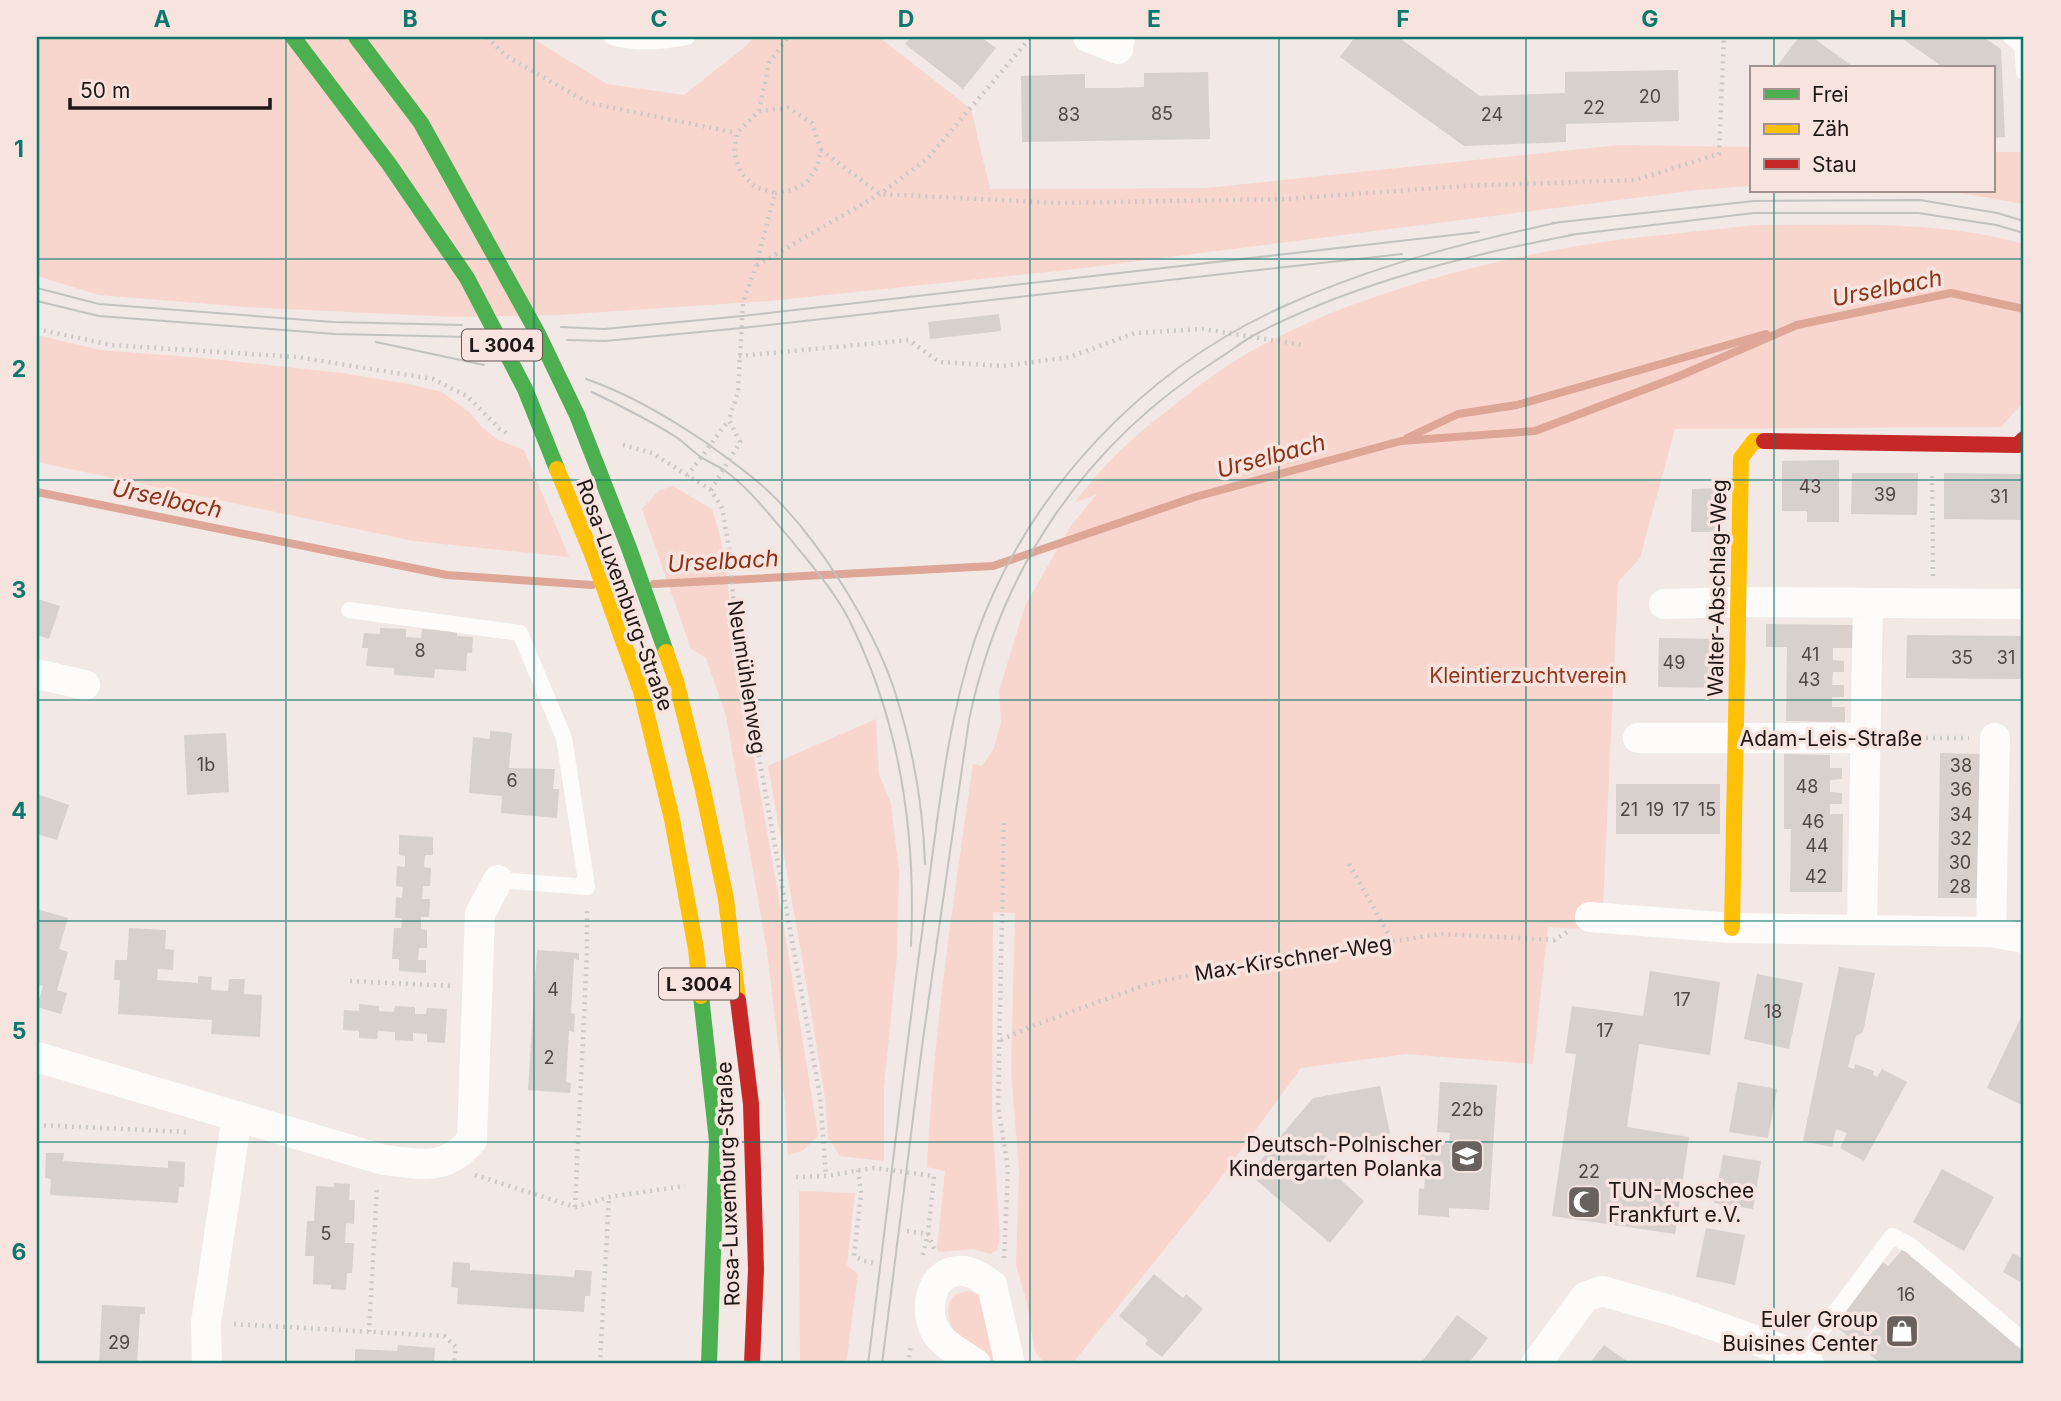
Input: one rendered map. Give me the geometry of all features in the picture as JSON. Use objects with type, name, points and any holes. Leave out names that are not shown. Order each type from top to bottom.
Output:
[{"type":"main road","name":"Rosa-Luxemburg-Straße","points":[[293,37],[389,164],[467,278],[525,389],[592,554],[641,691],[672,819],[696,949],[717,1141],[709,1364]]},
{"type":"main road","name":"Rosa-Luxemburg-Straße","points":[[356,37],[421,123],[538,334],[577,415],[629,548],[676,681],[726,899],[751,1104],[756,1269],[752,1364]]},
{"type":"main road","name":"Walter-Abschlag-Weg","points":[[1732,928],[1741,458],[1754,441],[2018,444],[2024,439]]},
{"type":"street","points":[[1088,37],[1118,49],[1120,37]]},
{"type":"street","points":[[1862,930],[1867,603]]},
{"type":"street","points":[[1664,604],[2024,604]]},
{"type":"street","points":[[37,674],[85,685]]},
{"type":"street","name":"Adam-Leis-Straße","points":[[1638,738],[1865,738]]},
{"type":"street","points":[[1991,932],[1996,738]]},
{"type":"street","points":[[37,1057],[384,1160],[433,1166],[460,1155],[472,1140],[480,914],[498,880]]},
{"type":"street","points":[[1590,917],[1732,928],[1991,932],[2024,938]]},
{"type":"street","points":[[207,1364],[206,1323],[237,1116]]},
{"type":"street","points":[[976,1364],[937,1335],[930,1318],[930,1296],[941,1277],[957,1270],[975,1273],[992,1285],[1010,1364]]},
{"type":"street","points":[[1536,1364],[1585,1297],[1602,1291],[1676,1312],[1786,1351],[1804,1361]]},
{"type":"lane","points":[[612,37],[627,41],[666,41],[687,37]]},
{"type":"lane","points":[[2011,37],[2022,45],[2024,72]]},
{"type":"lane","points":[[349,610],[520,633],[564,738],[587,887],[498,880]]},
{"type":"lane","points":[[1804,1361],[1814,1341],[1892,1236],[1910,1245],[2024,1341]]},
{"type":"path","points":[[487,37],[506,56],[589,103],[737,133]]},
{"type":"path","points":[[759,111],[788,108],[812,123],[821,150],[817,167],[807,181],[792,191],[775,193],[755,187],[741,173],[734,153],[737,133],[759,111],[769,63],[788,37]]},
{"type":"path","points":[[757,266],[880,194],[927,159],[1031,37]]},
{"type":"path","points":[[821,150],[880,194],[1059,203],[1286,199],[1464,186],[1635,180],[1719,154],[1724,37]]},
{"type":"path","points":[[687,476],[729,420],[738,392],[743,303],[757,266],[775,193]]},
{"type":"path","points":[[37,329],[111,345],[297,356],[433,379],[467,396],[500,429],[510,435]]},
{"type":"path","points":[[739,356],[909,340],[939,362],[1004,366],[1070,357],[1135,333],[1203,329],[1303,345]]},
{"type":"path","points":[[615,442],[652,453],[710,490],[740,442],[729,420]]},
{"type":"path","points":[[1931,443],[1934,604]]},
{"type":"path","name":"Neumühlenweg","points":[[710,490],[722,508],[730,554],[735,624],[820,1097],[826,1176]]},
{"type":"path","name":"Adam-Leis-Straße","points":[[1865,738],[1996,738]]},
{"type":"path","points":[[992,1285],[1003,1262],[1008,1169],[998,1105],[1004,822]]},
{"type":"path","points":[[1349,864],[1393,942]]},
{"type":"path","points":[[575,1207],[587,953],[587,887]]},
{"type":"path","name":"Max-Kirschner-Weg","points":[[1001,1040],[1148,984],[1234,966],[1440,934],[1554,940],[1590,917]]},
{"type":"path","points":[[350,981],[463,986]]},
{"type":"path","points":[[37,1125],[195,1133]]},
{"type":"path","points":[[796,1177],[826,1176],[874,1168],[934,1176],[928,1234],[922,1260]]},
{"type":"path","points":[[858,1170],[861,1193],[854,1256],[875,1262]]},
{"type":"path","points":[[369,1332],[378,1176]]},
{"type":"path","points":[[489,1182],[575,1207],[608,1197],[685,1186]]},
{"type":"path","points":[[600,1364],[608,1197]]},
{"type":"path","points":[[907,1231],[928,1234]]},
{"type":"path","points":[[928,1234],[938,1259]]},
{"type":"path","points":[[206,1323],[444,1336],[456,1347],[454,1364]]},
{"type":"path","points":[[908,1364],[911,1343]]},
{"type":"green space","points":[[37,37],[530,37],[607,84],[684,95],[754,37],[879,37],[971,109],[990,189],[1206,188],[1620,145],[1750,147],[1750,186],[1698,190],[1067,270],[769,301],[558,315],[456,317],[246,307],[99,295],[37,276]]},
{"type":"green space","points":[[1994,152],[2024,152],[2024,204],[1954,192],[1994,192]]},
{"type":"green space","name":"Kleintierzuchtverein","points":[[1756,225],[1925,227],[1991,236],[2024,244],[2024,401],[2001,427],[1675,429],[1640,558],[1618,582],[1602,930],[1548,927],[1533,1064],[1406,1054],[1301,1068],[1212,1190],[1072,1364],[1045,1364],[1035,1352],[1027,1303],[1016,1265],[1019,1171],[1011,1070],[1015,913],[993,912],[992,1116],[1000,1237],[997,1250],[990,1254],[973,1249],[939,1252],[937,1248],[945,1171],[927,1167],[939,1015],[973,764],[982,766],[994,748],[1001,722],[999,691],[1025,606],[1070,527],[1097,494],[1074,503],[1108,463],[1157,418],[1240,358],[1300,326],[1416,283],[1497,262],[1622,239]]},
{"type":"green space","points":[[37,335],[100,350],[342,373],[442,392],[469,412],[498,440],[524,450],[569,557],[414,541],[37,462]]},
{"type":"green space","points":[[673,486],[712,509],[726,570],[739,676],[818,1136],[802,1151],[788,1155],[785,1102],[767,951],[726,716],[706,658],[691,649],[642,509],[658,491]]},
{"type":"green space","points":[[876,719],[879,774],[891,804],[899,871],[897,955],[884,1087],[884,1161],[840,1156],[828,1137],[825,1098],[768,766]]},
{"type":"green space","points":[[799,1191],[855,1193],[847,1265],[858,1274],[846,1364],[800,1364]]},
{"type":"green space","points":[[970,1291],[980,1296],[993,1360],[991,1364],[986,1364],[966,1346],[950,1323],[948,1314],[952,1298],[959,1293]]},
{"type":"building","points":[[911,37],[981,37],[996,48],[963,89],[905,44]]},
{"type":"building","points":[[1355,37],[1398,37],[1480,96],[1565,93],[1565,72],[1678,70],[1679,121],[1566,124],[1566,142],[1464,146],[1340,57]]},
{"type":"building","points":[[1799,37],[1812,37],[1852,66],[1777,66]]},
{"type":"building","points":[[1900,37],[1983,37],[2001,49],[2005,137],[1994,138],[1994,66],[1941,66]]},
{"type":"building","points":[[1208,72],[1210,139],[1022,142],[1021,76],[1085,74],[1085,88],[1115,88],[1144,87],[1144,73]]},
{"type":"building","points":[[999,314],[1001,331],[930,339],[928,322]]},
{"type":"building","points":[[1839,460],[1839,522],[1807,522],[1807,511],[1782,511],[1782,461]]},
{"type":"building","points":[[1852,473],[1918,473],[1917,515],[1851,514]]},
{"type":"building","points":[[1944,473],[2024,474],[2024,520],[1944,519]]},
{"type":"building","points":[[1722,488],[1722,532],[1691,532],[1692,489]]},
{"type":"building","points":[[37,599],[60,606],[49,639],[37,635]]},
{"type":"building","points":[[1766,624],[1861,625],[1861,648],[1833,648],[1833,660],[1844,661],[1844,672],[1833,672],[1832,685],[1844,685],[1844,697],[1832,697],[1832,707],[1845,707],[1845,722],[1786,721],[1787,647],[1766,647]]},
{"type":"building","points":[[380,628],[406,629],[406,637],[421,638],[422,629],[457,631],[457,636],[473,637],[472,653],[467,653],[466,671],[435,669],[434,678],[394,675],[394,668],[366,666],[368,648],[362,648],[364,633],[380,634]]},
{"type":"building","points":[[1907,635],[2024,636],[2024,679],[1906,678]]},
{"type":"building","points":[[1659,638],[1720,639],[1719,688],[1658,687]]},
{"type":"building","points":[[490,731],[512,733],[509,768],[555,769],[553,789],[559,789],[557,818],[501,813],[502,796],[469,793],[473,737],[490,739]]},
{"type":"building","points":[[226,733],[229,792],[187,795],[184,735]]},
{"type":"building","points":[[1940,753],[1984,754],[1982,898],[1938,898]]},
{"type":"building","points":[[1784,754],[1830,755],[1830,768],[1842,768],[1842,779],[1830,780],[1830,792],[1842,793],[1842,804],[1830,804],[1830,814],[1843,814],[1842,892],[1790,892],[1791,829],[1784,829]]},
{"type":"building","points":[[1616,784],[1720,784],[1720,834],[1616,834]]},
{"type":"building","points":[[37,794],[69,805],[57,840],[37,834]]},
{"type":"building","points":[[399,835],[433,837],[433,855],[425,855],[424,867],[431,868],[430,886],[423,886],[422,899],[430,899],[429,917],[421,917],[421,929],[427,930],[427,948],[419,948],[418,960],[426,960],[426,973],[399,971],[399,959],[392,959],[394,928],[401,928],[402,918],[395,918],[396,897],[402,898],[403,887],[396,886],[397,866],[405,867],[405,856],[399,855]]},
{"type":"building","points":[[37,909],[68,918],[59,949],[68,952],[57,990],[67,993],[61,1014],[37,1007],[43,986],[37,984]]},
{"type":"building","points":[[129,928],[166,930],[165,949],[174,950],[173,970],[158,969],[157,980],[198,983],[198,976],[212,977],[211,990],[228,991],[229,979],[245,979],[244,994],[262,995],[260,1037],[211,1034],[212,1020],[118,1014],[120,980],[114,980],[115,960],[127,960]]},
{"type":"building","points":[[537,950],[579,953],[579,960],[574,959],[571,1013],[575,1014],[574,1032],[569,1031],[566,1082],[571,1083],[570,1093],[528,1090]]},
{"type":"building","points":[[1839,967],[1875,973],[1863,1032],[1856,1036],[1848,1067],[1854,1069],[1855,1064],[1874,1071],[1873,1075],[1877,1077],[1882,1069],[1907,1082],[1864,1161],[1840,1148],[1847,1133],[1836,1129],[1832,1147],[1803,1141]]},
{"type":"building","points":[[1650,971],[1720,982],[1710,1055],[1639,1044],[1627,1127],[1689,1137],[1675,1234],[1552,1216],[1576,1054],[1565,1053],[1572,1006],[1643,1016]]},
{"type":"building","points":[[1757,974],[1803,983],[1789,1049],[1744,1039]]},
{"type":"building","points":[[359,1004],[379,1006],[379,1011],[394,1012],[395,1006],[415,1007],[415,1014],[426,1014],[427,1008],[447,1009],[445,1043],[427,1042],[427,1034],[413,1033],[413,1041],[395,1040],[395,1032],[378,1031],[377,1039],[359,1038],[359,1031],[343,1030],[344,1010],[359,1011]]},
{"type":"building","points":[[2024,1011],[2024,1106],[1987,1088]]},
{"type":"building","points":[[1440,1082],[1497,1085],[1489,1210],[1449,1208],[1449,1217],[1418,1215],[1419,1188],[1424,1189],[1425,1176],[1418,1175],[1420,1142],[1449,1144],[1450,1133],[1437,1132]]},
{"type":"building","points":[[1738,1082],[1777,1089],[1768,1138],[1729,1132]]},
{"type":"building","points":[[1380,1086],[1390,1133],[1338,1144],[1321,1162],[1364,1201],[1330,1243],[1249,1174],[1313,1098]]},
{"type":"building","points":[[46,1153],[64,1153],[63,1161],[168,1168],[168,1161],[185,1162],[184,1187],[179,1187],[178,1203],[50,1195],[51,1179],[45,1178]]},
{"type":"building","points":[[1723,1155],[1761,1161],[1753,1209],[1714,1203]]},
{"type":"building","points":[[1942,1169],[1994,1197],[1964,1251],[1913,1222]]},
{"type":"building","points":[[334,1183],[350,1184],[349,1200],[355,1200],[354,1224],[346,1223],[345,1243],[354,1243],[352,1273],[347,1273],[346,1290],[331,1289],[331,1285],[313,1284],[314,1256],[305,1256],[307,1221],[314,1221],[316,1186],[334,1187]]},
{"type":"building","points":[[1706,1228],[1745,1235],[1735,1285],[1696,1277]]},
{"type":"building","points":[[1903,1249],[2024,1352],[2024,1364],[1881,1364],[1831,1322],[1883,1262],[1888,1266]]},
{"type":"building","points":[[2013,1253],[2024,1260],[2024,1284],[2003,1272]]},
{"type":"building","points":[[453,1262],[470,1263],[470,1270],[574,1277],[575,1270],[592,1271],[590,1296],[585,1296],[584,1312],[457,1304],[458,1288],[451,1287]]},
{"type":"building","points":[[1154,1274],[1183,1298],[1186,1294],[1203,1309],[1162,1357],[1145,1344],[1148,1340],[1119,1316]]},
{"type":"building","points":[[102,1305],[145,1307],[145,1314],[140,1314],[137,1364],[99,1364]]},
{"type":"building","points":[[1457,1315],[1488,1338],[1468,1364],[1420,1364]]},
{"type":"building","points":[[398,1345],[435,1348],[434,1364],[355,1364],[355,1349],[397,1351]]},
{"type":"building","points":[[1604,1345],[1631,1364],[1589,1364]]},
{"type":"waterway","name":"Urselbach","points":[[654,584],[993,566],[1195,497],[1401,441],[1535,431],[1677,377],[1797,325],[1951,293],[2024,309]]},
{"type":"waterway","name":"Urselbach","points":[[1407,438],[1458,414],[1517,405],[1766,334]]},
{"type":"waterway","name":"Urselbach","points":[[37,492],[447,575],[592,585]]},
{"type":"tram line","points":[[1552,223],[1754,201],[1920,200],[1997,213],[2024,221]]},
{"type":"tram line","points":[[1569,235],[1754,213],[1918,213],[1996,225],[2024,233]]},
{"type":"tram line","points":[[868,1364],[919,954],[940,799],[957,702],[975,639],[998,585],[1026,533],[1059,485],[1098,440],[1140,399],[1186,362],[1236,330],[1322,290],[1388,266],[1456,246],[1560,222]]},
{"type":"tram line","points":[[561,327],[604,329],[743,316],[1479,232]]},
{"type":"tram line","points":[[882,1364],[923,1039],[969,720],[983,664],[1003,611],[1027,561],[1056,514],[1090,470],[1128,429],[1171,392],[1253,336],[1334,299],[1414,272],[1577,234]]},
{"type":"tram line","points":[[567,340],[605,341],[742,328],[1402,254]]},
{"type":"tram line","points":[[37,288],[99,304],[333,322],[462,325]]},
{"type":"tram line","points":[[37,301],[99,316],[335,334],[469,337]]},
{"type":"tram line","points":[[376,342],[484,365]]},
{"type":"tram line","points":[[586,379],[634,399],[664,416],[738,466],[786,509],[823,555],[871,635],[893,686],[906,729],[915,774],[925,864]]},
{"type":"tram line","points":[[592,392],[666,431],[733,477],[824,580],[848,617],[870,667],[883,706],[902,784],[911,865],[911,946]]},
{"type":"traffic: fast","points":[[293,37],[389,164],[467,278],[525,389],[557,469]]},
{"type":"traffic: fast","points":[[356,37],[421,123],[538,334],[577,415],[666,652]]},
{"type":"traffic: fast","points":[[701,996],[717,1141],[709,1364]]},
{"type":"traffic: slow","points":[[1732,928],[1741,458],[1754,441],[1764,441]]},
{"type":"traffic: slow","points":[[557,469],[592,554],[641,691],[672,819],[696,949],[701,996]]},
{"type":"traffic: slow","points":[[666,652],[676,681],[703,790],[726,899],[738,1000]]},
{"type":"traffic: jam","points":[[1764,441],[2018,445],[2024,439]]},
{"type":"traffic: jam","points":[[738,1000],[751,1104],[756,1269],[752,1364]]},
{"type":"place","name":"Deutsch-Polnischer Kindergarten Polanka","points":[[1467,1156]]},
{"type":"place","name":"TUN-Moschee Frankfurt e.V.","points":[[1584,1202]]},
{"type":"place","name":"Euler Group Buisines Center","points":[[1902,1331]]}]
